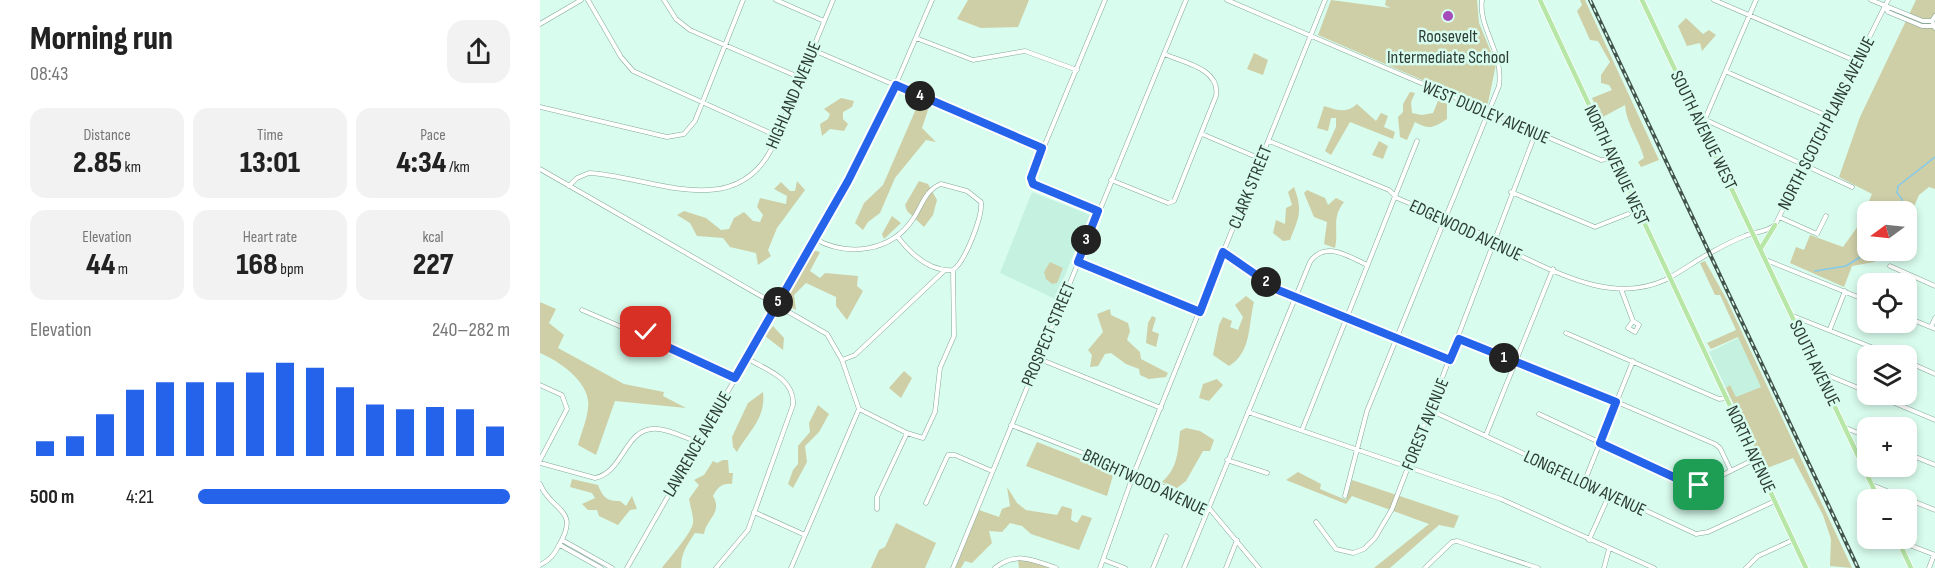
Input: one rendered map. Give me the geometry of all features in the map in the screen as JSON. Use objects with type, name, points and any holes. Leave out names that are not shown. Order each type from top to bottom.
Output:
[{"type":"main road","name":"NORTH AVENUE WEST","points":[[1540,0],[1695,329]]},
{"type":"main road","name":"SOUTH AVENUE WEST","points":[[1642,0],[1766,260]]},
{"type":"main road","points":[[1761,249],[1775,225]]},
{"type":"main road","name":"SOUTH AVENUE","points":[[1766,260],[1874,489]]},
{"type":"main road","name":"NORTH AVENUE","points":[[1695,329],[1806,568]]},
{"type":"main road","points":[[1902,549],[1911,568]]},
{"type":"street","points":[[540,24],[581,0]]},
{"type":"street","points":[[588,0],[628,67],[644,78],[777,136]]},
{"type":"street","points":[[664,0],[672,15],[684,27],[801,78]]},
{"type":"street","points":[[540,107],[674,137],[690,129],[743,0]]},
{"type":"street","points":[[776,0],[824,21]]},
{"type":"street","name":"HIGHLAND AVENUE","points":[[569,186],[577,178],[589,173],[685,191],[712,192],[755,170],[768,156],[833,0]]},
{"type":"street","name":"LAWRENCE AVENUE","points":[[627,568],[848,181],[896,85],[932,0]]},
{"type":"street","points":[[1098,211],[1033,184],[1031,178],[1105,0]]},
{"type":"street","name":"PROSPECT STREET","points":[[953,568],[1037,358],[1186,0]]},
{"type":"street","name":"WEST DUDLEY AVENUE","points":[[1227,0],[1489,114],[1604,161],[1614,158]]},
{"type":"street","name":"CLARK STREET","points":[[1100,568],[1134,474],[1325,0]]},
{"type":"street","points":[[1345,496],[1367,411],[1489,114],[1501,74],[1500,61],[1483,17],[1482,0]]},
{"type":"street","points":[[1714,0],[1858,62]]},
{"type":"street","points":[[1702,126],[1756,0]]},
{"type":"street","points":[[1871,0],[1933,25],[1935,16]]},
{"type":"street","name":"NORTH SCOTCH PLAINS AVENUE","points":[[1670,277],[1692,261],[1747,235],[1766,231],[1775,225],[1888,0]]},
{"type":"street","points":[[916,38],[973,60],[1025,51],[1077,70]]},
{"type":"street","points":[[813,50],[1042,148]]},
{"type":"street","points":[[1111,180],[1172,203],[1202,134],[1216,96],[1216,81],[1208,73],[1164,54]]},
{"type":"street","points":[[1727,72],[1830,117]]},
{"type":"street","points":[[1706,120],[1852,187]]},
{"type":"street","name":"FOREST AVENUE","points":[[1316,522],[1333,545],[1341,551],[1353,553],[1364,549],[1387,519],[1459,339],[1493,240],[1536,132]]},
{"type":"street","points":[[1202,134],[1261,159]]},
{"type":"street","name":"EDGEWOOD AVENUE","points":[[1269,141],[1389,189],[1394,194],[1553,269],[1590,284],[1621,289],[1650,284],[1670,277]]},
{"type":"street","points":[[1302,430],[1417,141]]},
{"type":"street","points":[[540,169],[827,334],[842,360],[859,409],[791,568]]},
{"type":"street","points":[[814,239],[829,246],[853,250],[877,246],[897,236],[914,217],[930,190],[939,184],[949,184],[973,194],[981,202],[981,212],[963,260],[953,270],[944,271],[916,256],[897,236]]},
{"type":"street","points":[[1511,192],[1595,227],[1628,214]]},
{"type":"street","points":[[1779,217],[1818,234],[1826,216]]},
{"type":"street","points":[[1184,568],[1310,262],[1320,252],[1335,251],[1367,265]]},
{"type":"street","points":[[1223,252],[1273,287],[1450,360]]},
{"type":"street","points":[[1766,260],[1857,296]]},
{"type":"street","points":[[1078,262],[1200,312]]},
{"type":"street","points":[[1890,266],[1935,286]]},
{"type":"street","points":[[1486,435],[1553,269]]},
{"type":"street","points":[[859,409],[919,439],[924,438],[935,412],[940,368],[954,336],[953,270]]},
{"type":"street","points":[[842,360],[855,355],[944,271]]},
{"type":"street","points":[[1621,289],[1633,321]]},
{"type":"street","points":[[1830,330],[1845,291]]},
{"type":"street","points":[[582,310],[638,334],[641,341],[648,338]]},
{"type":"street","points":[[1793,316],[1867,345]]},
{"type":"street","points":[[1917,321],[1933,328],[1935,318]]},
{"type":"street","points":[[638,334],[645,331],[648,338],[735,378]]},
{"type":"street","points":[[1566,333],[1719,399],[1727,398]]},
{"type":"street","points":[[1459,339],[1515,363],[1549,373],[1718,446],[1731,471]]},
{"type":"street","points":[[716,568],[723,557],[744,536],[793,399],[789,386],[784,380],[746,358]]},
{"type":"street","points":[[1037,358],[1161,408]]},
{"type":"street","points":[[1585,480],[1633,362]]},
{"type":"street","points":[[1917,366],[1935,374]]},
{"type":"street","points":[[1820,372],[1857,387]]},
{"type":"street","points":[[540,385],[562,395],[567,409],[540,462],[594,477],[607,474],[615,468],[632,439],[645,430],[661,429],[698,442]]},
{"type":"street","points":[[1899,405],[1935,420]]},
{"type":"street","name":"LONGFELLOW AVENUE","points":[[1430,410],[1486,435],[1531,459],[1585,480],[1696,534],[1708,532],[1775,501]]},
{"type":"street","points":[[1248,412],[1498,497],[1654,568]]},
{"type":"street","points":[[1539,414],[1694,486],[1755,459]]},
{"type":"street","name":"BRIGHTWOOD AVENUE","points":[[1011,425],[1134,474],[1209,508],[1259,568]]},
{"type":"street","points":[[1846,428],[1857,432]]},
{"type":"street","points":[[878,509],[878,497],[907,433]]},
{"type":"street","points":[[926,503],[948,455],[955,455],[992,471]]},
{"type":"street","points":[[1917,458],[1935,465]]},
{"type":"street","points":[[1227,460],[1267,472]]},
{"type":"street","points":[[540,484],[547,496],[566,515],[567,529],[550,560],[540,565]]},
{"type":"street","points":[[1872,485],[1935,510]]},
{"type":"street","points":[[1589,540],[1610,493]]},
{"type":"street","points":[[754,512],[806,535]]},
{"type":"street","points":[[1153,568],[1166,536]]},
{"type":"street","points":[[1226,568],[1238,540]]},
{"type":"street","points":[[1746,568],[1758,556],[1793,540]]},
{"type":"street","points":[[1425,568],[1452,542],[1457,541],[1538,568]]},
{"type":"street","points":[[561,542],[601,568]]},
{"type":"street","points":[[561,542],[612,568]]},
{"type":"street","points":[[1917,548],[1935,555],[1929,568]]},
{"type":"street","points":[[1604,568],[1609,549]]},
{"type":"street","points":[[995,568],[1008,560],[1024,558],[1056,568]]},
{"type":"street","points":[[1104,560],[1125,568]]},
{"type":"shaded area","points":[[968,0],[1029,0],[1018,27],[981,28],[957,19]]},
{"type":"shaded area","points":[[1331,0],[1391,8],[1385,5],[1386,0],[1477,0],[1479,23],[1496,64],[1487,108],[1318,35]]},
{"type":"shaded area","points":[[1580,0],[1585,0],[1659,160],[1641,167],[1638,162],[1644,158],[1625,105],[1601,118],[1592,98],[1612,90],[1609,85],[1601,83],[1601,75],[1610,62],[1598,41],[1590,40],[1577,11],[1582,5]]},
{"type":"shaded area","points":[[1916,0],[1935,0],[1935,189],[1929,187],[1919,195],[1916,201],[1869,201],[1872,194],[1839,177],[1860,117]]},
{"type":"shaded area","points":[[1686,18],[1703,34],[1709,30],[1716,35],[1702,51],[1700,43],[1687,46],[1678,26]]},
{"type":"shaded area","points":[[1254,53],[1268,60],[1263,75],[1247,69]]},
{"type":"shaded area","points":[[1410,92],[1415,93],[1411,102],[1412,113],[1422,115],[1433,113],[1438,101],[1447,103],[1447,119],[1431,127],[1415,122],[1407,140],[1400,137],[1398,117],[1403,112],[1403,104]]},
{"type":"shaded area","points":[[841,98],[854,101],[852,107],[843,112],[843,119],[848,124],[844,131],[830,129],[822,136],[820,124],[828,119],[830,114],[824,109]]},
{"type":"shaded area","points":[[919,102],[928,110],[922,128],[936,142],[926,140],[895,178],[880,213],[868,222],[863,230],[855,223],[864,203],[883,185]]},
{"type":"shaded area","points":[[1357,104],[1376,121],[1381,113],[1388,116],[1384,127],[1395,132],[1393,139],[1350,122],[1331,155],[1325,151],[1336,127],[1336,118],[1331,118],[1328,131],[1317,128],[1324,106],[1345,110]]},
{"type":"shaded area","points":[[1379,141],[1388,146],[1383,159],[1372,155]]},
{"type":"shaded area","points":[[797,181],[805,190],[777,228],[768,250],[771,256],[758,265],[756,253],[730,247],[723,238],[697,236],[690,223],[677,215],[684,211],[706,218],[721,230],[729,229],[734,218],[744,212],[753,221],[760,222],[763,215],[757,207],[760,198],[786,204],[787,196],[774,189],[781,182],[790,191],[795,191]]},
{"type":"shaded area","points":[[919,181],[928,184],[937,200],[933,215],[924,227],[907,211],[905,205]]},
{"type":"shaded area","points":[[1294,187],[1299,214],[1290,240],[1283,241],[1273,233],[1276,220],[1285,224],[1286,208],[1292,205],[1288,192]]},
{"type":"shaded area","points":[[1307,190],[1325,198],[1328,205],[1336,198],[1344,202],[1336,219],[1335,248],[1324,244],[1327,222],[1314,217],[1304,193]]},
{"type":"shaded area","points":[[1032,192],[1090,215],[1055,299],[1000,273]]},
{"type":"shaded area","points":[[892,216],[901,223],[884,239],[882,234]]},
{"type":"shaded area","points":[[1857,227],[1857,261],[1876,261],[1852,266],[1844,287],[1790,263],[1796,247],[1804,250],[1810,235],[1843,247]]},
{"type":"shaded area","points":[[812,250],[820,252],[810,271],[820,278],[825,273],[858,276],[857,286],[863,291],[847,320],[836,306],[836,297],[806,283],[794,295],[796,310],[784,303]]},
{"type":"shaded area","points":[[1705,261],[1727,300],[1852,568],[1830,566],[1831,539],[1823,515],[1793,458],[1765,469],[1726,388],[1730,385],[1736,397],[1761,387],[1738,337],[1711,349],[1707,343],[1736,330],[1720,295],[1715,295],[1700,263]]},
{"type":"shaded area","points":[[1050,262],[1063,268],[1057,283],[1052,284],[1046,279],[1044,272]]},
{"type":"shaded area","points":[[1246,296],[1254,302],[1248,337],[1242,353],[1229,366],[1213,355],[1219,325],[1223,317],[1232,321],[1230,327],[1238,330],[1243,317],[1235,305]]},
{"type":"shaded area","points":[[540,302],[556,309],[549,323],[564,335],[558,348],[624,384],[664,392],[663,396],[686,408],[615,401],[596,455],[578,445],[588,408],[588,399],[585,390],[573,374],[556,361],[540,353]]},
{"type":"shaded area","points":[[1110,309],[1111,315],[1128,323],[1130,331],[1127,340],[1140,352],[1141,359],[1168,373],[1166,377],[1149,379],[1140,375],[1139,369],[1126,364],[1111,353],[1105,354],[1098,366],[1090,367],[1092,355],[1088,350],[1103,332],[1097,314]]},
{"type":"shaded area","points":[[1152,316],[1156,318],[1152,331],[1159,334],[1156,347],[1146,343],[1148,323]]},
{"type":"shaded area","points":[[773,326],[784,338],[783,350],[765,336]]},
{"type":"shaded area","points":[[1740,337],[1763,386],[1732,401],[1709,352]]},
{"type":"shaded area","points":[[904,371],[912,378],[901,398],[889,388]]},
{"type":"shaded area","points":[[1217,379],[1223,385],[1209,401],[1199,398],[1203,384]]},
{"type":"shaded area","points":[[763,392],[762,410],[756,424],[737,452],[733,447],[732,437],[748,403]]},
{"type":"shaded area","points":[[818,405],[829,414],[819,432],[805,446],[807,462],[793,488],[788,484],[798,464],[798,446],[810,432],[809,423]]},
{"type":"shaded area","points":[[1186,428],[1200,431],[1214,440],[1210,451],[1203,451],[1186,481],[1177,488],[1162,482],[1174,465],[1180,431]]},
{"type":"shaded area","points":[[1037,442],[1114,472],[1107,496],[1026,466]]},
{"type":"shaded area","points":[[728,460],[729,473],[733,473],[732,484],[721,486],[713,496],[716,502],[715,512],[704,534],[695,533],[683,553],[681,568],[662,568],[693,523],[689,499],[699,485],[694,480],[704,475],[713,461],[717,463]]},
{"type":"shaded area","points":[[1298,472],[1321,484],[1320,489],[1346,500],[1352,480],[1459,516],[1454,528],[1439,525],[1390,568],[1374,568],[1429,524],[1352,496],[1346,504],[1286,480]]},
{"type":"shaded area","points":[[572,479],[598,485],[606,497],[620,501],[626,506],[632,496],[637,509],[630,510],[618,525],[599,516],[597,510],[588,510],[582,504],[595,498],[592,493],[570,487]]},
{"type":"shaded area","points":[[1007,487],[1017,503],[1026,510],[1057,515],[1062,506],[1072,509],[1071,520],[1077,523],[1082,515],[1092,518],[1079,550],[1031,534],[1022,526],[1010,523],[1002,532],[989,531],[992,543],[972,563],[965,561],[961,568],[955,568],[979,510],[999,517],[1002,509],[1010,506]]},
{"type":"shaded area","points":[[896,523],[936,543],[925,568],[871,568],[879,550],[885,547]]},
{"type":"shaded area","points":[[1018,560],[1037,562],[1049,568],[1019,568]]},
{"type":"waterway","points":[[1902,201],[1897,193],[1898,186],[1935,157]]},
{"type":"waterway","points":[[1815,271],[1846,266],[1857,259]]},
{"type":"railway","points":[[1590,0],[1858,568]]},
{"type":"place","name":"Roosevelt Intermediate School","points":[[1448,16]]},
{"type":"route","points":[[646,332],[648,338],[735,378],[848,181],[896,85],[1042,148],[1031,182],[1098,211],[1078,262],[1200,312],[1223,252],[1278,290],[1347,316],[1450,360],[1459,339],[1515,363],[1549,373],[1616,402],[1600,443],[1691,485],[1699,485]]}]
